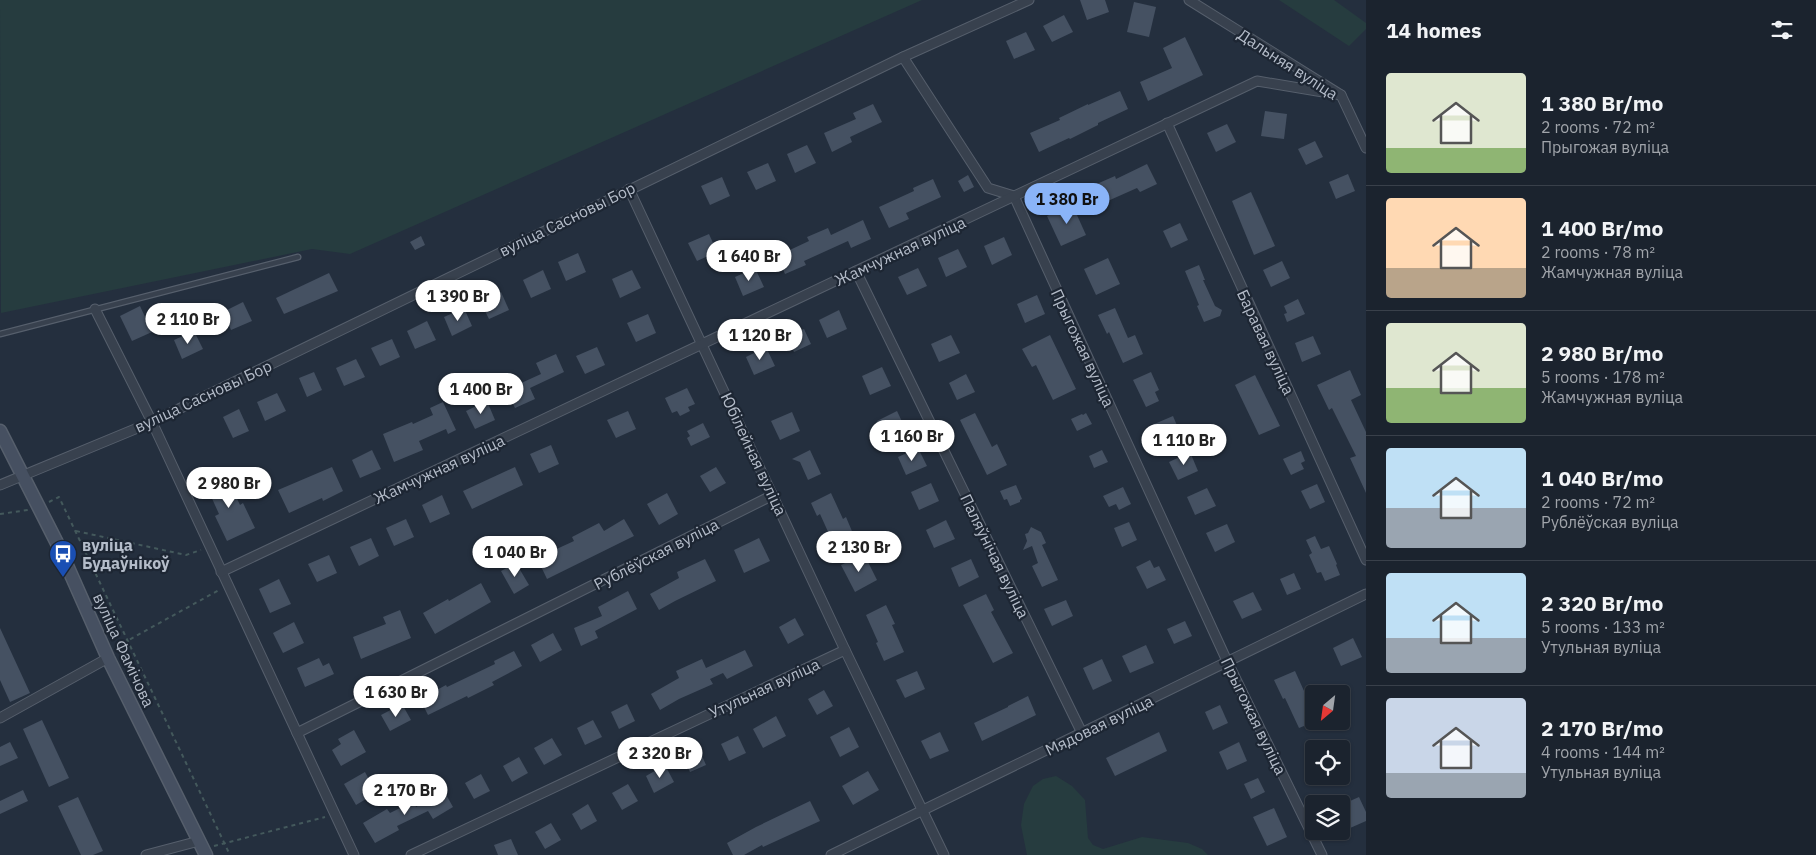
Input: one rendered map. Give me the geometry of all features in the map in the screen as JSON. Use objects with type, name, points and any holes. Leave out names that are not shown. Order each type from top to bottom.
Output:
[{"type":"main road","name":"вуліца Фамічова","points":[[0,431],[57,543],[108,658],[206,855]]},
{"type":"street","name":"вуліца Сасновы Бор","points":[[22,475],[152,422],[903,57],[1029,0]]},
{"type":"street","name":"Дальняя вуліца","points":[[1189,0],[1340,95],[1366,148]]},
{"type":"street","points":[[903,57],[988,188],[1014,196]]},
{"type":"street","name":"Жамчужная вуліца","points":[[221,572],[1257,81],[1340,95]]},
{"type":"street","name":"Баравая вуліца","points":[[1167,124],[1366,560]]},
{"type":"street","name":"Юбілейная вуліца","points":[[629,189],[845,650],[944,855]]},
{"type":"street","name":"Прыгожая вуліца","points":[[1014,196],[1226,661],[1322,855]]},
{"type":"street","name":"Паляўнічая вуліца","points":[[856,272],[1082,733]]},
{"type":"street","points":[[95,309],[152,422],[354,855]]},
{"type":"street","points":[[0,485],[22,475]]},
{"type":"street","name":"Рублёўская вуліца","points":[[297,733],[773,495]]},
{"type":"street","name":"Мядовая вуліца","points":[[831,855],[1366,594]]},
{"type":"street","name":"Утульная вуліца","points":[[411,855],[845,650]]},
{"type":"street","points":[[0,718],[108,658]]},
{"type":"street","points":[[146,855],[199,841]]},
{"type":"lane","points":[[0,334],[298,257]]},
{"type":"path","points":[[0,514],[25,511],[59,497],[230,855]]},
{"type":"path","points":[[75,531],[186,555],[210,547]]},
{"type":"path","points":[[108,658],[117,645],[228,585]]},
{"type":"path","points":[[199,841],[213,846],[224,844],[335,815]]},
{"type":"green space","points":[[0,0],[922,0],[350,254],[312,249],[1,313]]},
{"type":"green space","points":[[1279,0],[1334,0],[1366,23],[1366,29],[1349,46]]},
{"type":"green space","points":[[1056,776],[1072,786],[1085,800],[1088,838],[1093,845],[1103,849],[1142,837],[1188,843],[1202,849],[1208,855],[1027,855],[1021,825],[1024,804],[1033,786],[1043,779]]},
{"type":"building","points":[[1080,0],[1105,0],[1109,12],[1087,20]]},
{"type":"building","points":[[1134,2],[1156,7],[1149,37],[1127,32]]},
{"type":"building","points":[[1064,15],[1073,32],[1052,42],[1043,26]]},
{"type":"building","points":[[1026,32],[1035,50],[1014,59],[1006,41]]},
{"type":"building","points":[[1185,37],[1203,75],[1148,101],[1140,82],[1172,68],[1163,48]]},
{"type":"building","points":[[1120,91],[1128,109],[1070,139],[1039,152],[1030,133],[1060,120],[1059,118],[1088,104]]},
{"type":"building","points":[[873,104],[882,122],[850,137],[852,142],[832,152],[824,133],[856,119],[853,113]]},
{"type":"building","points":[[1265,111],[1287,114],[1284,139],[1261,136]]},
{"type":"building","points":[[1227,124],[1236,142],[1216,152],[1207,133]]},
{"type":"building","points":[[1315,141],[1323,157],[1306,165],[1298,149]]},
{"type":"building","points":[[807,145],[816,163],[795,173],[787,154]]},
{"type":"building","points":[[768,163],[776,181],[756,190],[747,172]]},
{"type":"building","points":[[1147,164],[1157,184],[1140,192],[1137,188],[1101,204],[1092,186],[1115,176],[1116,179]]},
{"type":"building","points":[[1348,174],[1355,191],[1336,199],[1329,182]]},
{"type":"building","points":[[968,175],[974,187],[964,192],[958,181]]},
{"type":"building","points":[[722,177],[730,196],[710,205],[701,186]]},
{"type":"building","points":[[933,179],[941,197],[906,213],[909,219],[889,228],[879,207],[914,191],[913,188]]},
{"type":"building","points":[[1251,192],[1275,246],[1254,255],[1232,201]]},
{"type":"building","points":[[1072,204],[1086,235],[1061,246],[1047,216]]},
{"type":"building","points":[[863,220],[871,239],[851,248],[848,241],[804,261],[806,265],[785,274],[777,256],[809,241],[807,237],[828,228],[831,235]]},
{"type":"building","points":[[1180,223],[1188,240],[1171,248],[1163,231]]},
{"type":"building","points":[[709,234],[717,252],[697,261],[688,243]]},
{"type":"building","points":[[421,236],[425,245],[415,250],[410,242]]},
{"type":"building","points":[[1004,237],[1012,255],[992,265],[984,246]]},
{"type":"building","points":[[958,249],[967,267],[946,277],[938,258]]},
{"type":"building","points":[[578,253],[586,272],[566,281],[558,262]]},
{"type":"building","points":[[1108,258],[1120,284],[1096,295],[1084,269]]},
{"type":"building","points":[[1282,261],[1290,278],[1271,287],[1263,270]]},
{"type":"building","points":[[1199,265],[1205,280],[1203,280],[1215,306],[1222,310],[1220,316],[1204,322],[1185,271]]},
{"type":"building","points":[[755,268],[764,287],[743,296],[735,277]]},
{"type":"building","points":[[918,268],[927,286],[907,295],[898,277]]},
{"type":"building","points":[[543,270],[551,289],[531,298],[523,280]]},
{"type":"building","points":[[632,270],[641,288],[620,298],[612,279]]},
{"type":"building","points":[[329,273],[338,291],[284,314],[276,298]]},
{"type":"building","points":[[501,292],[509,310],[489,319],[480,301]]},
{"type":"building","points":[[1037,295],[1045,314],[1025,323],[1017,304]]},
{"type":"building","points":[[1298,299],[1305,314],[1287,322],[1284,314],[1287,313],[1284,306]]},
{"type":"building","points":[[243,302],[252,321],[231,330],[223,312]]},
{"type":"building","points":[[140,306],[152,332],[132,341],[120,316]]},
{"type":"building","points":[[464,308],[472,326],[452,336],[444,317]]},
{"type":"building","points":[[1115,308],[1128,338],[1135,335],[1143,354],[1123,363],[1109,332],[1107,334],[1098,315]]},
{"type":"building","points":[[839,310],[847,329],[827,338],[819,320]]},
{"type":"building","points":[[648,314],[656,333],[636,342],[627,323]]},
{"type":"building","points":[[427,321],[436,340],[415,349],[407,331]]},
{"type":"building","points":[[804,329],[811,344],[794,352],[787,336]]},
{"type":"building","points":[[194,331],[203,349],[182,359],[174,340]]},
{"type":"building","points":[[951,335],[960,353],[939,362],[931,344]]},
{"type":"building","points":[[1050,335],[1076,389],[1053,400],[1036,365],[1032,367],[1022,349]]},
{"type":"building","points":[[1313,336],[1321,354],[1302,362],[1295,343]]},
{"type":"building","points":[[392,339],[400,357],[380,366],[371,348]]},
{"type":"building","points":[[597,347],[605,365],[585,374],[576,356]]},
{"type":"building","points":[[766,347],[775,366],[754,375],[746,357]]},
{"type":"building","points":[[556,354],[564,372],[530,388],[535,399],[515,408],[506,390],[541,374],[536,363]]},
{"type":"building","points":[[356,359],[365,377],[344,386],[336,368]]},
{"type":"building","points":[[882,367],[891,386],[870,395],[862,376]]},
{"type":"building","points":[[1350,370],[1361,395],[1351,400],[1366,432],[1366,493],[1350,458],[1356,456],[1332,408],[1329,410],[1317,385]]},
{"type":"building","points":[[314,372],[322,390],[307,397],[299,378]]},
{"type":"building","points":[[1151,372],[1159,390],[1155,392],[1159,401],[1146,407],[1133,380]]},
{"type":"building","points":[[966,374],[975,392],[957,400],[949,383]]},
{"type":"building","points":[[1255,375],[1280,426],[1259,435],[1235,385]]},
{"type":"building","points":[[687,388],[695,404],[688,407],[690,411],[680,416],[677,411],[672,413],[665,398]]},
{"type":"building","points":[[277,393],[286,411],[265,421],[257,402]]},
{"type":"building","points":[[487,401],[495,420],[475,429],[466,411]]},
{"type":"building","points":[[443,402],[456,430],[448,434],[446,429],[419,441],[423,450],[394,462],[383,434],[433,415],[430,408]]},
{"type":"building","points":[[239,409],[249,431],[233,438],[223,417]]},
{"type":"building","points":[[628,411],[636,429],[616,438],[607,420]]},
{"type":"building","points":[[897,411],[906,430],[885,439],[877,421]]},
{"type":"building","points":[[792,412],[800,431],[780,440],[771,421]]},
{"type":"building","points":[[975,413],[992,447],[997,444],[1007,465],[987,475],[960,420]]},
{"type":"building","points":[[1086,413],[1092,424],[1077,431],[1071,419]]},
{"type":"building","points":[[1173,416],[1181,435],[1161,444],[1152,425]]},
{"type":"building","points":[[703,423],[710,437],[691,446],[687,438],[690,436],[687,431]]},
{"type":"building","points":[[551,445],[559,464],[539,473],[530,454]]},
{"type":"building","points":[[918,448],[927,466],[906,475],[898,457]]},
{"type":"building","points":[[372,450],[381,469],[360,478],[352,460]]},
{"type":"building","points":[[810,450],[821,474],[808,480],[800,462],[792,459]]},
{"type":"building","points":[[1102,450],[1108,462],[1094,468],[1089,456]]},
{"type":"building","points":[[1301,451],[1305,461],[1301,463],[1304,469],[1291,475],[1283,459]]},
{"type":"building","points":[[1190,452],[1198,471],[1178,480],[1169,462]]},
{"type":"building","points":[[332,467],[343,491],[323,501],[322,498],[289,513],[278,490]]},
{"type":"building","points":[[515,467],[523,485],[472,509],[463,491]]},
{"type":"building","points":[[716,467],[726,483],[710,492],[700,476]]},
{"type":"building","points":[[225,473],[240,505],[243,503],[255,528],[227,541],[215,516],[219,514],[205,483]]},
{"type":"building","points":[[931,483],[939,501],[919,510],[911,492]]},
{"type":"building","points":[[1317,484],[1325,502],[1310,509],[1301,491]]},
{"type":"building","points":[[1016,485],[1022,499],[1020,502],[1010,506],[1007,499],[1004,500],[1000,491]]},
{"type":"building","points":[[1123,487],[1131,504],[1119,510],[1116,504],[1109,507],[1103,496]]},
{"type":"building","points":[[1207,488],[1216,506],[1195,515],[1187,497]]},
{"type":"building","points":[[667,493],[678,514],[659,525],[647,504]]},
{"type":"building","points":[[831,493],[843,519],[846,517],[854,536],[834,545],[820,514],[817,516],[811,503]]},
{"type":"building","points":[[442,495],[450,514],[430,523],[422,505]]},
{"type":"building","points":[[406,519],[414,537],[394,546],[386,528]]},
{"type":"building","points":[[624,519],[634,536],[547,579],[537,558],[574,541],[572,537],[599,523],[604,531]]},
{"type":"building","points":[[946,520],[955,539],[934,548],[926,530]]},
{"type":"building","points":[[1129,522],[1137,540],[1122,547],[1114,528]]},
{"type":"building","points":[[1227,524],[1235,542],[1215,552],[1206,533]]},
{"type":"building","points":[[1031,527],[1041,532],[1046,543],[1042,545],[1058,580],[1042,587],[1032,566],[1038,563],[1032,546],[1023,550],[1027,541],[1025,534],[1028,533]]},
{"type":"building","points":[[1315,536],[1321,549],[1329,546],[1340,575],[1325,581],[1321,572],[1317,573],[1309,555],[1312,553],[1306,540]]},
{"type":"building","points":[[371,538],[379,556],[359,566],[350,547]]},
{"type":"building","points":[[759,538],[770,561],[744,573],[734,550]]},
{"type":"building","points":[[864,554],[877,580],[855,592],[841,565]]},
{"type":"building","points":[[329,555],[337,573],[317,582],[308,564]]},
{"type":"building","points":[[705,559],[716,581],[659,610],[650,594],[679,578],[677,572]]},
{"type":"building","points":[[971,559],[979,577],[959,587],[951,568]]},
{"type":"building","points":[[1150,560],[1154,568],[1159,566],[1166,580],[1147,589],[1136,567]]},
{"type":"building","points":[[516,563],[529,585],[514,594],[501,571]]},
{"type":"building","points":[[1294,573],[1301,589],[1287,595],[1280,579]]},
{"type":"building","points":[[279,579],[291,604],[270,613],[259,589]]},
{"type":"building","points":[[481,583],[491,602],[435,634],[423,613]]},
{"type":"building","points":[[628,591],[637,609],[595,631],[598,638],[581,646],[574,628],[602,616],[598,607]]},
{"type":"building","points":[[1253,592],[1262,610],[1242,619],[1233,601]]},
{"type":"building","points":[[986,594],[994,610],[991,612],[1013,653],[993,663],[963,605]]},
{"type":"building","points":[[1066,600],[1073,616],[1052,626],[1044,609]]},
{"type":"building","points":[[886,605],[895,624],[892,625],[904,652],[884,661],[866,615]]},
{"type":"building","points":[[400,610],[411,638],[361,659],[353,637],[386,624],[383,617]]},
{"type":"building","points":[[795,618],[804,635],[788,644],[779,627]]},
{"type":"building","points":[[1185,621],[1192,636],[1174,644],[1167,629]]},
{"type":"building","points":[[294,622],[304,643],[283,653],[273,633]]},
{"type":"building","points":[[0,628],[30,693],[10,702],[0,680]]},
{"type":"building","points":[[553,633],[562,650],[540,662],[531,645]]},
{"type":"building","points":[[1353,638],[1362,657],[1341,666],[1333,648]]},
{"type":"building","points":[[1146,645],[1154,663],[1130,673],[1122,656]]},
{"type":"building","points":[[745,650],[753,666],[727,679],[723,673],[710,679],[713,684],[679,699],[660,710],[651,694],[679,678],[676,671],[702,659],[706,668]]},
{"type":"building","points":[[514,651],[522,666],[492,682],[494,685],[428,715],[420,699],[446,685],[447,687],[495,664],[494,661]]},
{"type":"building","points":[[319,658],[323,666],[329,663],[334,674],[305,687],[297,668]]},
{"type":"building","points":[[1102,659],[1112,681],[1093,690],[1083,668]]},
{"type":"building","points":[[917,671],[925,689],[905,698],[896,680]]},
{"type":"building","points":[[1295,671],[1305,693],[1305,726],[1299,728],[1274,680]]},
{"type":"building","points":[[824,690],[833,706],[817,715],[808,699]]},
{"type":"building","points":[[1028,696],[1036,715],[982,741],[974,723]]},
{"type":"building","points":[[402,704],[411,720],[390,731],[381,715]]},
{"type":"building","points":[[627,704],[635,721],[619,729],[611,712]]},
{"type":"building","points":[[1220,705],[1228,723],[1213,730],[1205,712]]},
{"type":"building","points":[[776,716],[786,736],[763,748],[753,729]]},
{"type":"building","points":[[42,720],[69,778],[49,787],[23,729]]},
{"type":"building","points":[[593,720],[602,737],[585,745],[577,728]]},
{"type":"building","points":[[849,727],[859,747],[840,757],[830,737]]},
{"type":"building","points":[[354,730],[366,752],[341,766],[332,750],[341,744],[338,739]]},
{"type":"building","points":[[940,732],[949,751],[930,759],[921,741]]},
{"type":"building","points":[[1159,732],[1167,751],[1115,776],[1106,758]]},
{"type":"building","points":[[738,736],[746,753],[729,761],[721,744]]},
{"type":"building","points":[[552,738],[562,755],[544,765],[534,748]]},
{"type":"building","points":[[10,742],[18,758],[0,766],[0,747]]},
{"type":"building","points":[[1239,742],[1247,761],[1227,770],[1219,752]]},
{"type":"building","points":[[699,749],[706,765],[690,772],[683,756]]},
{"type":"building","points":[[519,757],[528,773],[512,782],[503,766]]},
{"type":"building","points":[[665,765],[674,782],[654,793],[646,776]]},
{"type":"building","points":[[868,771],[879,790],[853,805],[842,786]]},
{"type":"building","points":[[365,772],[376,793],[356,805],[344,784]]},
{"type":"building","points":[[481,774],[490,791],[474,799],[465,783]]},
{"type":"building","points":[[1258,778],[1265,792],[1251,799],[1244,784]]},
{"type":"building","points":[[628,784],[638,801],[622,810],[612,793]]},
{"type":"building","points":[[23,790],[28,801],[0,814],[0,801]]},
{"type":"building","points":[[444,791],[453,807],[433,819],[428,811],[397,826],[399,830],[375,843],[363,823],[387,809],[390,813],[414,801],[416,807]]},
{"type":"building","points":[[78,797],[103,851],[93,855],[81,855],[58,806]]},
{"type":"building","points":[[1359,797],[1366,812],[1366,821],[1350,828],[1350,801]]},
{"type":"building","points":[[810,801],[820,821],[763,847],[762,845],[744,855],[733,855],[727,843]]},
{"type":"building","points":[[588,804],[597,821],[581,830],[572,814]]},
{"type":"building","points":[[1274,808],[1287,837],[1267,846],[1253,817]]},
{"type":"building","points":[[551,823],[561,840],[545,849],[535,832]]},
{"type":"building","points":[[511,839],[518,855],[498,855],[494,845]]},
{"type":"place","name":"вуліца Будаўнікоў","points":[[63,578]]}]
